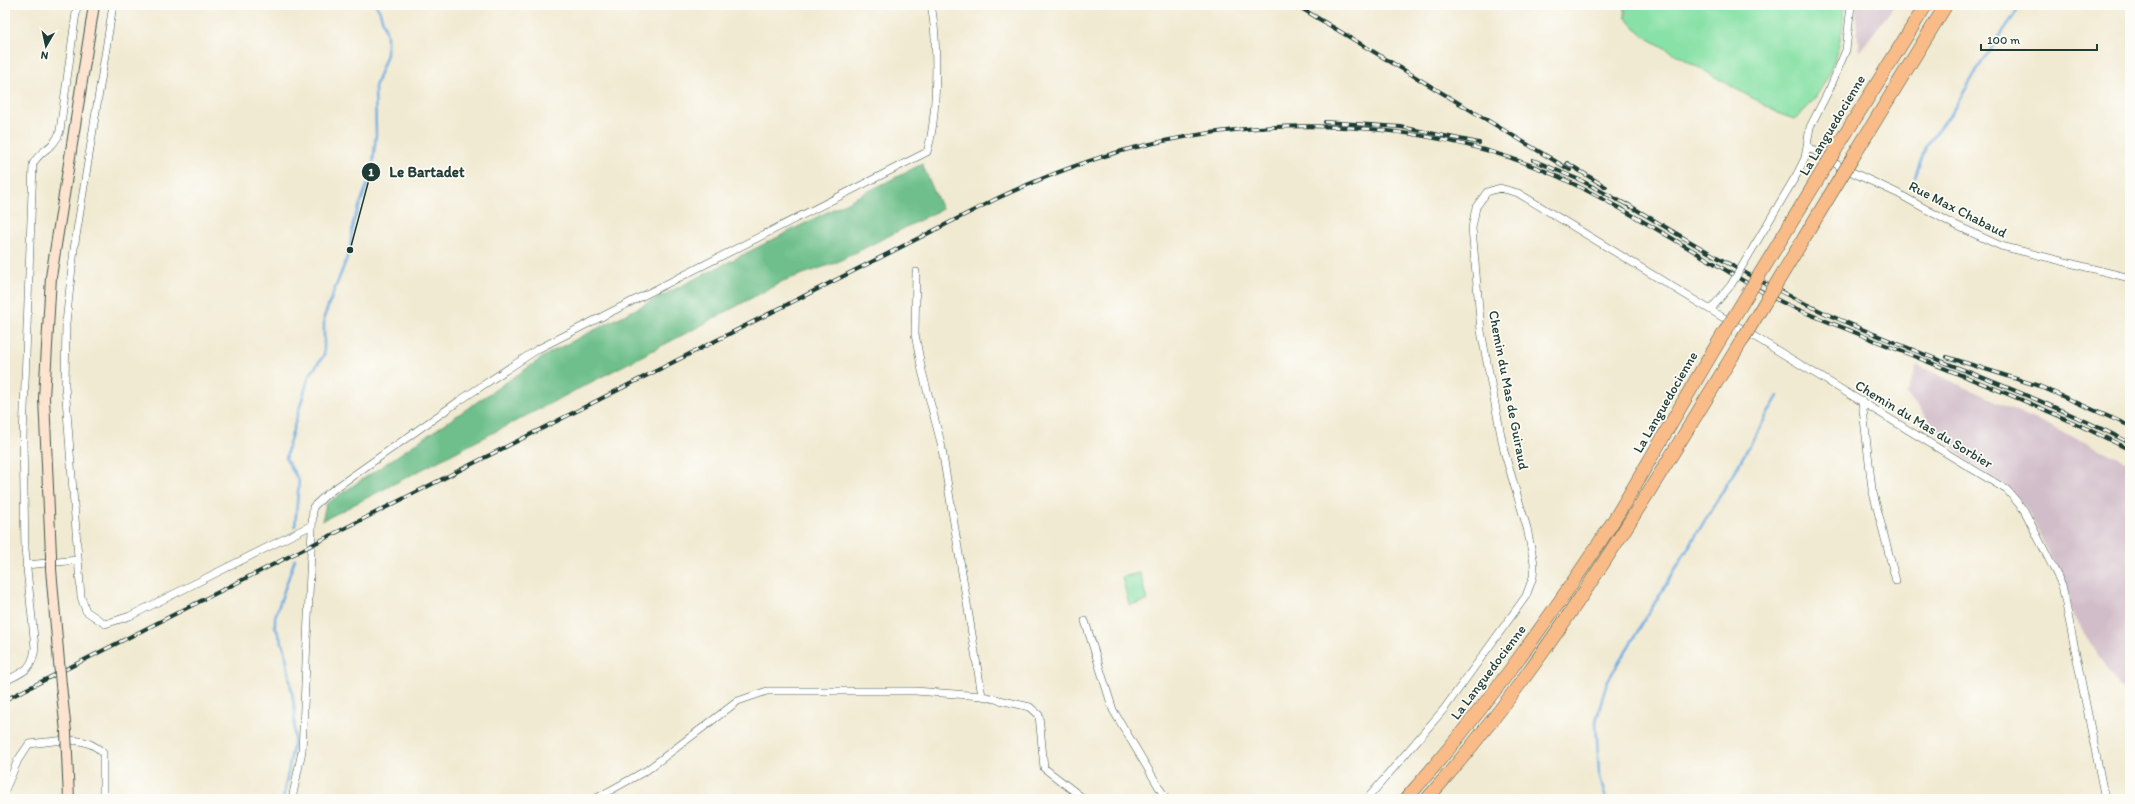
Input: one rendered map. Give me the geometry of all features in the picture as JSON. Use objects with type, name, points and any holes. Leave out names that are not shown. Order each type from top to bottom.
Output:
[{"type":"highway","name":"La Languedocienne","points":[[1406,799],[1491,696],[1561,600],[1609,526],[1724,333],[1926,5]]},
{"type":"highway","points":[[1427,799],[1504,705],[1571,612],[1649,493],[1852,157],[1946,5]]},
{"type":"main road","points":[[68,799],[66,732],[51,569],[44,398],[51,277],[94,5]]},
{"type":"street","points":[[5,681],[27,670],[34,657],[35,648],[26,564],[23,437],[33,164],[38,154],[53,146],[57,141],[60,131],[77,5]]},
{"type":"street","points":[[113,5],[74,249],[66,323],[65,385],[81,597],[86,611],[105,624],[130,616],[312,525]]},
{"type":"street","points":[[292,799],[302,751],[313,507],[327,494],[459,401],[538,349],[927,152],[932,137],[934,113],[935,63],[931,5]]},
{"type":"street","points":[[1710,309],[1730,285],[1797,174],[1805,158],[1810,126],[1833,83],[1846,50],[1851,5]]},
{"type":"street","name":"Rue Max Chabaud","points":[[1807,146],[1841,167],[1897,193],[1951,223],[2001,246],[2130,278]]},
{"type":"street","name":"Chemin du Mas de Guiraud","points":[[1367,799],[1418,742],[1475,666],[1526,596],[1533,577],[1534,563],[1527,528],[1504,451],[1481,331],[1472,228],[1476,207],[1487,192],[1500,188],[1518,193],[1710,309]]},
{"type":"street","points":[[916,272],[915,334],[922,371],[941,443],[982,696]]},
{"type":"street","name":"Chemin du Mas du Sorbier","points":[[1710,309],[2007,490],[2024,510],[2062,585],[2105,799]]},
{"type":"street","points":[[1862,401],[1872,489],[1896,581]]},
{"type":"street","points":[[26,564],[78,560]]},
{"type":"street","points":[[1085,621],[1113,710],[1166,799]]},
{"type":"street","points":[[595,799],[647,770],[738,701],[767,691],[915,691],[982,696],[1030,707],[1039,715],[1044,768],[1084,799]]},
{"type":"street","points":[[5,790],[18,760],[29,744],[82,740],[96,745],[104,753],[102,799]]},
{"type":"street","points":[[2124,799],[2130,798]]},
{"type":"shaded area","points":[[1855,5],[1895,5],[1859,52]]},
{"type":"shaded area","points":[[1917,365],[2130,463],[2130,693],[2118,686],[2073,616],[2067,588],[2026,508],[2011,490],[1965,459],[1906,394]]},
{"type":"green space","points":[[1625,5],[1844,5],[1841,35],[1831,68],[1815,97],[1794,119],[1780,114],[1642,35],[1625,17]]},
{"type":"green space","points":[[922,164],[942,209],[835,263],[783,281],[700,326],[322,521],[326,504],[551,352]]},
{"type":"green space","points":[[1140,573],[1147,601],[1129,605],[1122,577]]},
{"type":"waterway","points":[[295,526],[299,481],[286,459],[288,447],[309,376],[324,355],[324,317],[350,250],[353,223],[372,172],[376,135],[375,87],[387,54],[387,35],[380,12],[376,5]]},
{"type":"waterway","points":[[1915,177],[1926,146],[1952,112],[1980,65],[2021,5]]},
{"type":"waterway","points":[[1606,799],[1599,773],[1596,721],[1607,682],[1736,469],[1778,396]]},
{"type":"waterway","points":[[283,799],[294,741],[295,711],[285,650],[275,626],[275,617],[295,559]]},
{"type":"railway","points":[[1296,5],[1570,170]]},
{"type":"railway","points":[[1325,122],[1401,127],[1479,143]]},
{"type":"railway","points":[[5,700],[998,198],[1063,170],[1129,149],[1182,137],[1236,130],[1292,126],[1347,127],[1402,133],[1456,143],[1509,157],[1559,177],[1622,209],[1756,288],[1788,305],[2031,404],[2064,418],[2130,450]]},
{"type":"railway","points":[[1533,160],[1582,181],[1631,207]]},
{"type":"railway","points":[[1567,163],[1606,187]]},
{"type":"railway","points":[[1627,204],[1726,262],[1803,303],[1867,331],[2019,392],[2130,443]]},
{"type":"railway","points":[[1947,357],[2039,386],[2130,426]]},
{"type":"place","name":"Le Bartadet","points":[[350,250]]}]
